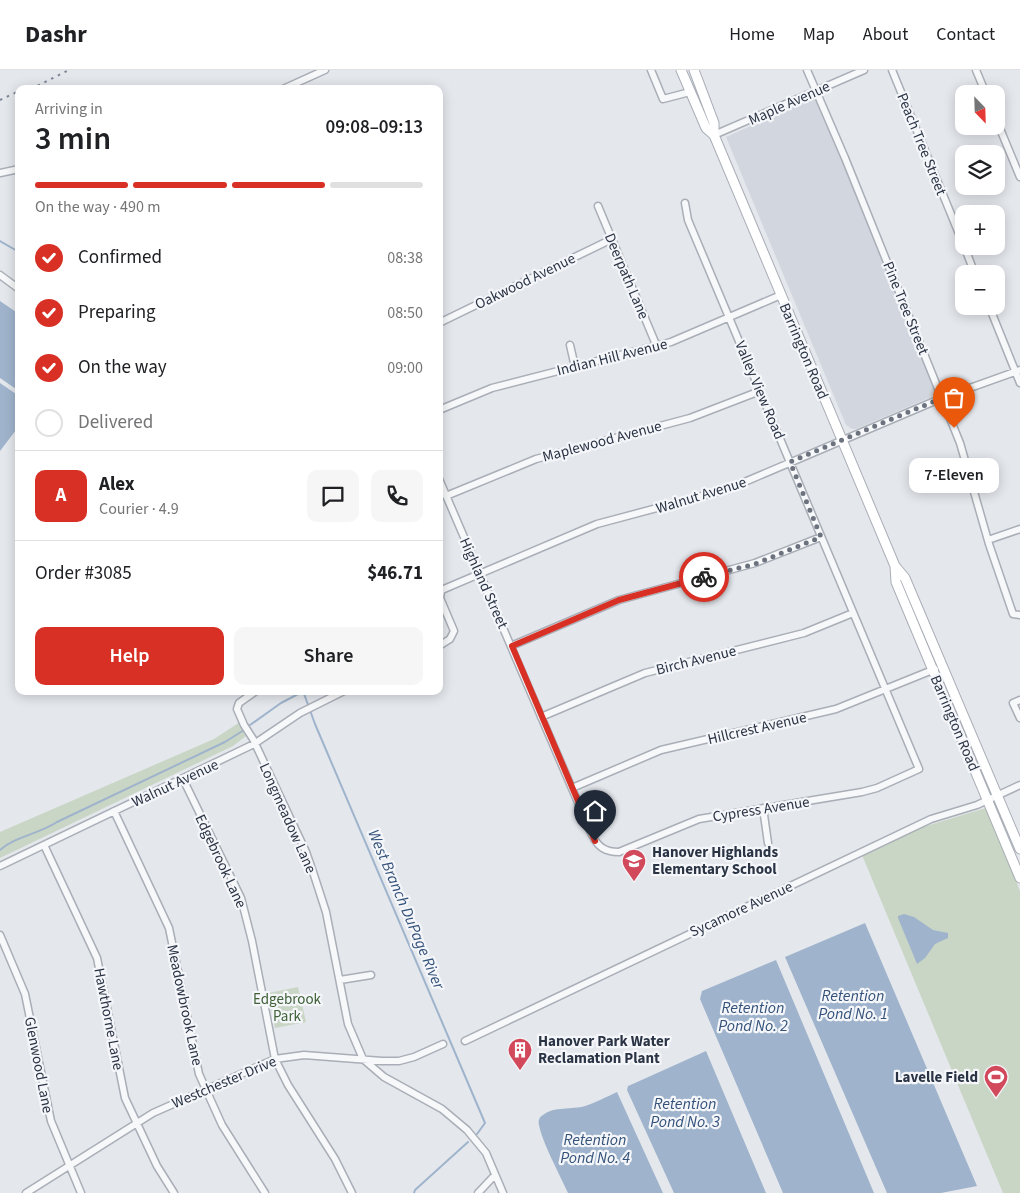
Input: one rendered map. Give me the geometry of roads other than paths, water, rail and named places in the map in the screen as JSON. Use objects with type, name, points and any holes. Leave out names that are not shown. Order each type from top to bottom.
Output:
[{"type":"main road","name":"Barrington Road","points":[[681,70],[706,128],[714,136],[895,566],[905,578],[1020,850]]},
{"type":"main road","name":"Barrington Road","points":[[694,70],[714,122],[714,136]]},
{"type":"main road","name":"Barrington Road","points":[[895,566],[896,582],[1020,878]]},
{"type":"street","points":[[292,85],[325,70]]},
{"type":"street","points":[[651,70],[663,99],[690,92]]},
{"type":"street","name":"Pine Tree Street","points":[[807,70],[960,443],[988,540],[1016,614]]},
{"type":"street","name":"Maple Avenue","points":[[714,136],[864,70]]},
{"type":"street","name":"Peach Tree Street","points":[[892,70],[955,224]]},
{"type":"street","points":[[976,70],[982,85]]},
{"type":"street","points":[[1003,135],[1020,177]]},
{"type":"street","points":[[0,173],[15,170]]},
{"type":"street","name":"Valley View Road","points":[[685,203],[688,220],[919,769]]},
{"type":"street","name":"Deerpath Lane","points":[[598,206],[657,347]]},
{"type":"street","name":"Oakwood Avenue","points":[[443,321],[612,239]]},
{"type":"street","points":[[0,275],[15,286]]},
{"type":"street","name":"Indian Hill Avenue","points":[[443,408],[492,388],[657,347],[781,295]]},
{"type":"street","points":[[993,315],[1018,371],[1020,383]]},
{"type":"street","points":[[570,345],[575,367]]},
{"type":"street","name":"Walnut Avenue","points":[[443,590],[597,524],[728,489],[942,398],[1018,371]]},
{"type":"street","name":"Maplewood Avenue","points":[[446,496],[536,459],[698,416],[760,391]]},
{"type":"street","name":"Highland Street","points":[[443,489],[595,841],[604,850]]},
{"type":"street","points":[[988,540],[1020,529]]},
{"type":"street","points":[[512,646],[619,600],[755,564],[821,537]]},
{"type":"street","name":"Walnut Avenue","points":[[443,605],[454,631],[450,639],[443,643]]},
{"type":"street","name":"Birch Avenue","points":[[542,717],[645,673],[799,634],[853,613]]},
{"type":"street","name":"Hillcrest Avenue","points":[[572,788],[661,750],[836,709],[942,665]]},
{"type":"street","name":"Longmeadow Lane","points":[[251,695],[239,704],[236,709],[306,852],[326,912],[348,1024],[363,1059],[384,1077],[432,1102],[452,1116],[480,1144],[488,1157],[503,1193]]},
{"type":"street","name":"Walnut Avenue","points":[[0,866],[183,780],[254,744],[300,713],[336,695]]},
{"type":"street","points":[[1017,702],[1020,718]]},
{"type":"street","name":"Cypress Avenue","points":[[604,850],[619,852],[699,819],[870,790],[919,769]]},
{"type":"street","name":"Edgebrook Lane","points":[[183,780],[241,898],[252,941],[276,1059],[288,1085],[335,1159],[352,1193]]},
{"type":"street","name":"Sycamore Avenue","points":[[465,1041],[931,819],[977,805],[1020,785]]},
{"type":"street","points":[[763,808],[768,843]]},
{"type":"street","name":"Meadowbrook Lane","points":[[114,811],[169,928],[200,1074],[205,1089],[222,1125],[265,1193]]},
{"type":"street","name":"Hawthorne Lane","points":[[44,845],[97,958],[122,1086],[136,1123],[156,1166],[174,1193]]},
{"type":"street","name":"Glenwood Lane","points":[[0,935],[25,994],[48,1111],[81,1193]]},
{"type":"street","points":[[340,980],[371,975]]},
{"type":"street","name":"Westchester Drive","points":[[26,1193],[136,1123],[171,1104],[276,1059],[304,1055],[399,1061],[414,1057],[443,1044]]},
{"type":"street","points":[[478,1193],[495,1175]]},
{"type":"water","points":[[0,301],[15,311],[15,388],[0,378]]},
{"type":"water","points":[[0,383],[15,393],[15,431],[0,451]]},
{"type":"water","points":[[904,914],[914,917],[933,930],[948,933],[948,938],[935,944],[925,958],[917,964],[898,918],[898,916]]},
{"type":"water","name":"Retention Pond No. 1","points":[[865,923],[977,1186],[941,1193],[887,1193],[785,957]]},
{"type":"water","name":"Retention Pond No. 2","points":[[776,960],[874,1193],[783,1193],[700,999],[702,991]]},
{"type":"water","name":"Retention Pond No. 3","points":[[706,1051],[766,1193],[674,1193],[627,1090],[628,1086]]},
{"type":"water","name":"Retention Pond No. 4","points":[[617,1092],[663,1193],[568,1193],[541,1132],[540,1118],[552,1110],[585,1106]]},
{"type":"waterway","name":"West Branch DuPage River","points":[[0,241],[15,250]]},
{"type":"waterway","points":[[250,725],[281,703],[296,695]]},
{"type":"waterway","name":"West Branch DuPage River","points":[[304,695],[315,724],[485,1123],[477,1134]]},
{"type":"waterway","points":[[0,850],[13,841],[50,826],[225,742],[244,730]]},
{"type":"waterway","name":"West Branch DuPage River","points":[[414,1193],[468,1142]]},
{"type":"railway","points":[[39,85],[69,70]]},
{"type":"railway","points":[[0,100],[15,93]]},
{"type":"place","name":"7-Eleven","points":[[954,428]]},
{"type":"place","name":"Hanover Highlands Elementary School","points":[[634,882]]},
{"type":"place","name":"Hanover Park Water Reclamation Plant","points":[[520,1071]]},
{"type":"place","name":"Lavelle Field","points":[[996,1098]]},
{"type":"park label","name":"Edgebrook Park","points":[[287,1008]]}]
